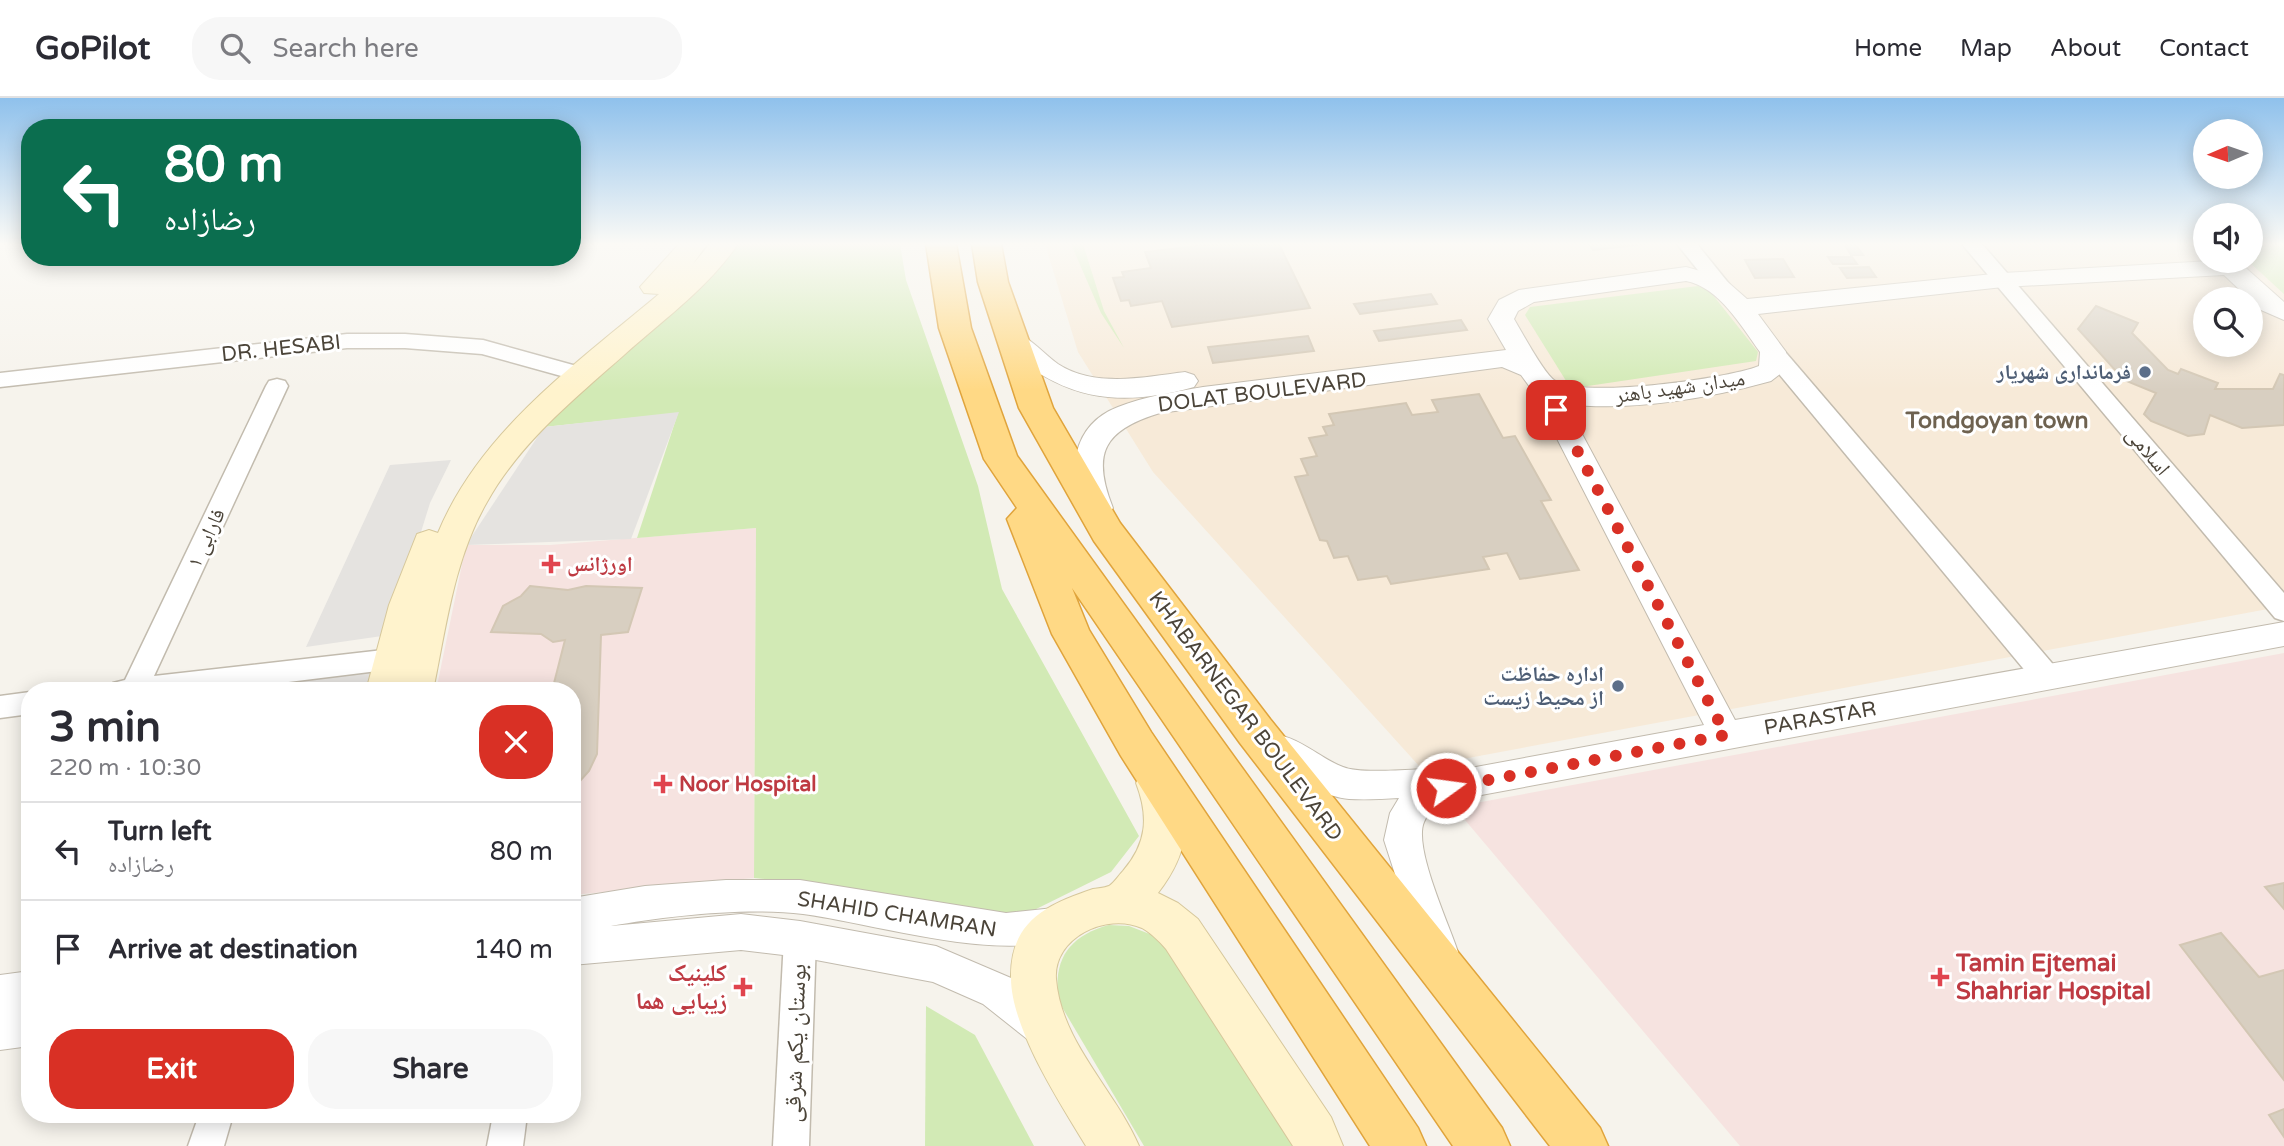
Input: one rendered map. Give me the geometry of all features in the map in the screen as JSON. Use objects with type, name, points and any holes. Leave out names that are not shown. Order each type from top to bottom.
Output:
[{"type":"highway","points":[[949,293],[956,328],[1002,459],[1071,634],[1136,744],[1400,1146]]},
{"type":"highway","name":"KHABARNEGAR BOULEVARD","points":[[996,293],[1036,408],[1107,532],[1255,731],[1582,1146]]},
{"type":"highway","points":[[1002,459],[1483,1146]]},
{"type":"main road","points":[[416,682],[449,551],[470,502],[511,446],[572,372],[650,293]]},
{"type":"main road","points":[[389,676],[430,538],[463,475],[515,410],[572,372],[675,293]]},
{"type":"main road","points":[[1121,903],[1155,864],[1168,828],[1165,800],[1136,744]]},
{"type":"main road","points":[[1114,1146],[1045,1028],[1035,1000],[1032,971],[1039,945],[1054,925],[1087,910],[1121,903],[1163,914],[1182,934],[1314,1134],[1318,1146]]},
{"type":"street","points":[[1544,293],[1528,295],[1514,301],[1504,312],[1502,319],[1539,378],[1726,735]]},
{"type":"street","points":[[1726,293],[2047,677]]},
{"type":"street","points":[[1745,316],[1947,293]]},
{"type":"street","name":"اسلامی","points":[[2014,293],[2284,611]]},
{"type":"street","points":[[2259,293],[2279,311]]},
{"type":"street","name":"DOLAT BOULEVARD","points":[[1010,338],[1039,366],[1070,382],[1109,389],[1366,361],[1494,342],[1507,328]]},
{"type":"street","name":"DR. HESABI","points":[[0,380],[347,341],[405,341],[483,347],[572,372]]},
{"type":"street","name":"میدان شهید باهنر","points":[[1539,378],[1566,397],[1597,399],[1762,375],[1772,370],[1773,352]]},
{"type":"street","name":"DOLAT BOULEVARD","points":[[1107,532],[1088,482],[1088,457],[1098,436],[1125,414],[1203,396],[1392,375],[1504,358],[1539,378]]},
{"type":"street","name":"فارابی ۱","points":[[132,682],[277,386]]},
{"type":"street","points":[[1109,389],[1088,396],[1082,405],[1090,414],[1101,418],[1125,414]]},
{"type":"street","name":"PARASTAR","points":[[1447,976],[1402,840],[1408,813],[1427,794],[1465,783],[2284,634]]},
{"type":"street","points":[[277,682],[389,676]]},
{"type":"street","points":[[0,707],[21,704]]},
{"type":"street","points":[[1255,731],[1308,769],[1346,784],[1465,783]]},
{"type":"street","name":"SHAHID CHAMRAN","points":[[581,914],[645,903],[726,897],[800,897],[1006,931],[1054,925]]},
{"type":"street","name":"SHAHID CHAMRAN","points":[[581,946],[741,932],[800,939],[936,964],[997,991],[1045,1028]]},
{"type":"street","name":"بوستان یکم شرقی","points":[[791,1146],[800,939]]},
{"type":"street","points":[[0,994],[21,991]]},
{"type":"street","points":[[0,1031],[21,1028]]},
{"type":"street","points":[[206,1146],[213,1123]]},
{"type":"street","points":[[505,1146],[509,1123]]},
{"type":"shaded area","points":[[1060,293],[2193,293],[2193,357],[2263,357],[2263,293],[2284,293],[2284,606],[1420,767],[1153,472],[1078,352]]},
{"type":"shaded area","points":[[679,412],[631,539],[466,545],[544,427]]},
{"type":"shaded area","points":[[451,460],[430,503],[389,635],[306,647],[390,465]]},
{"type":"shaded area","name":"Noor Hospital","points":[[756,528],[754,878],[581,894],[581,682],[438,682],[466,545],[550,545]]},
{"type":"shaded area","name":"Tamin Ejtemai Shahriar Hospital","points":[[2284,653],[2284,1146],[1740,1146],[1454,807]]},
{"type":"shaded area","points":[[376,668],[373,682],[277,682]]},
{"type":"green space","points":[[689,293],[911,293],[978,486],[1002,589],[1139,836],[1111,872],[1012,921],[834,886],[754,878],[756,528],[637,538],[678,413],[544,427]]},
{"type":"green space","points":[[1092,293],[1098,293],[1104,311],[1124,348],[1101,313]]},
{"type":"green space","points":[[1643,293],[1711,293],[1758,352],[1756,361],[1581,387],[1568,384],[1525,315],[1530,307]]},
{"type":"green space","points":[[1109,925],[1129,926],[1160,938],[1288,1131],[1292,1146],[1144,1146],[1059,1002],[1058,974],[1066,952],[1083,936]]},
{"type":"green space","points":[[926,1006],[975,1035],[1034,1146],[925,1146]]},
{"type":"building","points":[[1118,293],[1303,293],[1310,308],[1172,327],[1162,301],[1131,306],[1129,300],[1121,301]]},
{"type":"building","points":[[1431,294],[1437,304],[1360,314],[1354,304]]},
{"type":"building","name":"فرمانداری شهریار","points":[[2096,306],[2138,323],[2132,333],[2168,370],[2178,374],[2181,369],[2218,383],[2215,389],[2273,389],[2280,374],[2284,375],[2284,425],[2242,428],[2210,415],[2204,434],[2188,436],[2151,421],[2144,414],[2156,393],[2124,380],[2078,329]]},
{"type":"building","points":[[1461,320],[1467,330],[1379,341],[1374,331]]},
{"type":"building","points":[[1308,336],[1314,351],[1213,363],[1208,347]]},
{"type":"building","points":[[1479,394],[1503,438],[1515,436],[1551,500],[1541,501],[1579,570],[1520,579],[1507,553],[1483,557],[1489,569],[1391,584],[1387,576],[1358,580],[1348,556],[1334,558],[1327,541],[1320,540],[1295,477],[1308,475],[1301,459],[1317,456],[1309,438],[1327,435],[1323,427],[1334,425],[1329,414],[1406,403],[1412,415],[1438,412],[1432,400]]},
{"type":"building","points":[[530,586],[568,590],[586,586],[642,588],[628,632],[601,635],[597,754],[589,771],[581,780],[581,682],[554,682],[565,640],[553,642],[541,634],[491,632],[503,606],[521,596]]},
{"type":"building","points":[[2284,883],[2284,909],[2265,887]]},
{"type":"building","points":[[2221,933],[2259,977],[2284,970],[2284,1080],[2180,945]]},
{"type":"building","points":[[2284,1109],[2284,1137],[2269,1115]]},
{"type":"place","name":"فرمانداری شهریار","points":[[2145,372]]},
{"type":"place","name":"اورژانس","points":[[551,564]]},
{"type":"place","name":"اداره حفاظت از محیط زیست","points":[[1618,686]]},
{"type":"place","name":"Noor Hospital","points":[[663,784]]},
{"type":"place","name":"Tamin Ejtemai Shahriar Hospital","points":[[1940,977]]},
{"type":"place","name":"کلینیک زیبایی هما","points":[[743,987]]},
{"type":"district","name":"Tondgoyan town","points":[[1997,420]]},
{"type":"route","points":[[1446,788],[1726,735],[1556,410]]}]
